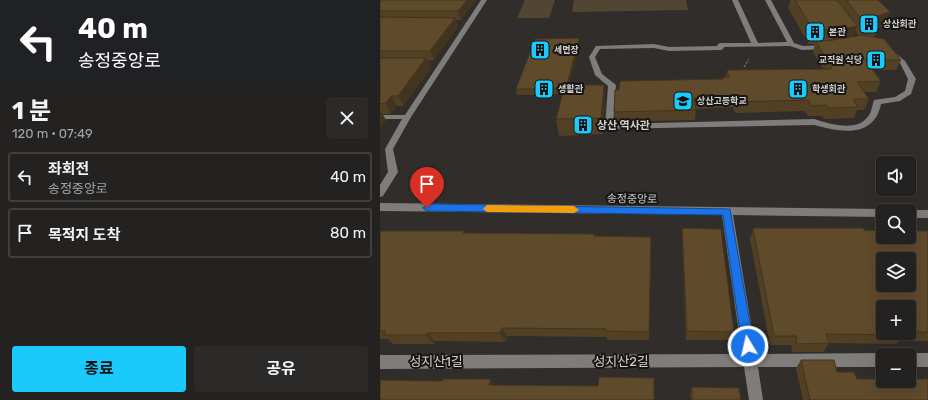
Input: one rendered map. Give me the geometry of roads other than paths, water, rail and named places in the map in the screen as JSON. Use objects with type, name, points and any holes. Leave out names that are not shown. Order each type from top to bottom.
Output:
[{"type":"street","points":[[380,193],[393,172],[389,149],[438,64],[464,24],[484,0]]},
{"type":"street","points":[[735,0],[755,44]]},
{"type":"street","points":[[768,0],[792,44]]},
{"type":"street","points":[[838,47],[802,48],[792,44],[755,44],[720,45],[721,48],[669,49],[654,46],[598,47],[592,57],[599,75],[612,85],[609,127],[814,122],[834,128],[861,127],[872,118],[877,102],[896,99],[908,92],[912,79],[903,62],[888,47]]},
{"type":"street","points":[[380,117],[407,117]]},
{"type":"street","name":"송정중앙로","points":[[380,207],[876,213]]},
{"type":"street","points":[[727,212],[756,400]]},
{"type":"street","points":[[916,214],[928,214]]},
{"type":"street","name":"성지산2길","points":[[493,361],[876,360]]},
{"type":"street","points":[[916,360],[928,360]]},
{"type":"street","name":"성지산1길","points":[[380,362],[493,361]]},
{"type":"place","name":"상산회관","points":[[869,24]]},
{"type":"place","name":"본관","points":[[815,32]]},
{"type":"place","name":"세면장","points":[[540,50]]},
{"type":"place","name":"교직원 식당","points":[[876,60]]},
{"type":"place","name":"생활관","points":[[544,89]]},
{"type":"place","name":"학생회관","points":[[798,89]]},
{"type":"place","name":"상산고등학교","points":[[683,101]]},
{"type":"place","name":"상산 역사관","points":[[583,125]]}]
